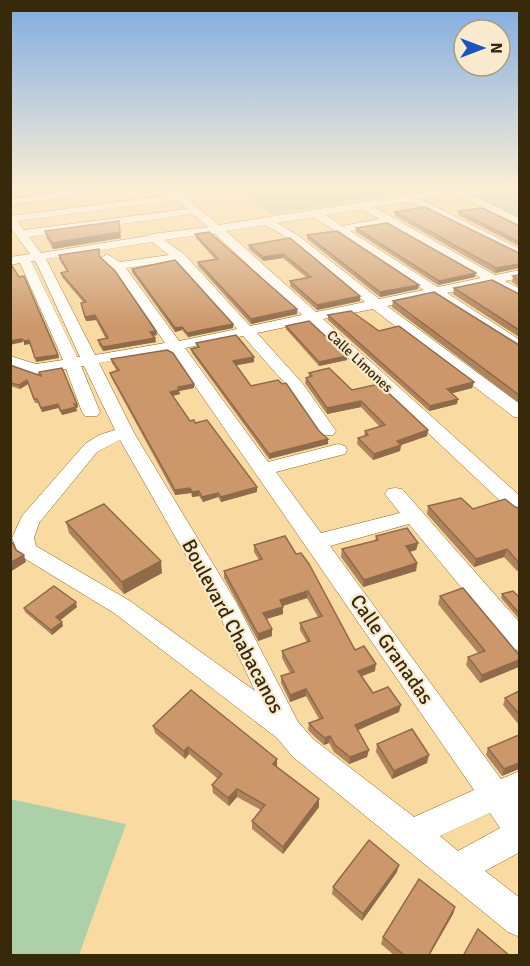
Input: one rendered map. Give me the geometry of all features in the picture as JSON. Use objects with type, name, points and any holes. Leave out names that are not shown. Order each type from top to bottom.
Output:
[{"type":"street","name":"Boulevard Chabacanos","points":[[23,235],[26,258],[81,362],[228,608],[288,731],[303,748],[412,832],[455,870],[519,920]]},
{"type":"street","points":[[26,258],[166,235]]},
{"type":"street","name":"Calle Limones","points":[[224,235],[312,318],[511,491],[519,508]]},
{"type":"street","points":[[290,235],[377,305],[519,413]]},
{"type":"street","points":[[350,235],[519,347]]},
{"type":"street","points":[[417,235],[519,295]]},
{"type":"street","points":[[481,235],[519,254]]},
{"type":"street","points":[[152,237],[180,256],[297,387],[327,431]]},
{"type":"street","points":[[180,256],[112,262],[263,469],[338,450]]},
{"type":"street","points":[[10,361],[35,369],[175,346],[438,293],[519,274]]},
{"type":"street","name":"Boulevard Chabacanos","points":[[81,362],[91,412]]},
{"type":"street","points":[[124,433],[105,439],[91,448],[29,521],[23,538],[27,550],[122,607],[288,731]]},
{"type":"street","name":"Calle Granadas","points":[[263,469],[316,542],[508,791],[519,830]]},
{"type":"street","points":[[396,494],[519,641]]},
{"type":"street","points":[[316,542],[415,516]]},
{"type":"street","points":[[412,832],[508,791]]},
{"type":"street","points":[[455,870],[519,835]]},
{"type":"green space","points":[[10,799],[126,824],[79,955],[11,955]]},
{"type":"building","points":[[47,235],[101,235],[52,243]]},
{"type":"building","points":[[196,235],[213,235],[297,309],[251,319],[198,262],[218,259]]},
{"type":"building","points":[[307,235],[343,235],[419,285],[380,292]]},
{"type":"building","points":[[367,235],[409,235],[476,273],[439,281]]},
{"type":"building","points":[[437,235],[482,235],[519,253],[519,264],[496,268]]},
{"type":"building","points":[[505,235],[519,235],[519,242]]},
{"type":"building","points":[[290,238],[360,296],[317,305],[290,281],[311,277],[283,254],[263,257],[249,245]]},
{"type":"building","points":[[99,249],[99,256],[115,271],[156,331],[150,332],[155,338],[103,347],[98,340],[108,338],[95,315],[85,317],[81,303],[86,302],[61,273],[68,271],[59,255]]},
{"type":"building","points":[[175,260],[233,324],[187,333],[182,327],[175,328],[132,269]]},
{"type":"building","points":[[10,264],[19,277],[24,276],[58,355],[35,358],[29,340],[10,341]]},
{"type":"building","points":[[492,280],[519,294],[519,330],[454,288]]},
{"type":"building","points":[[434,292],[519,345],[519,395],[393,301]]},
{"type":"building","points":[[351,311],[379,331],[399,326],[474,382],[447,389],[458,399],[430,406],[328,315]]},
{"type":"building","points":[[309,321],[347,356],[319,362],[286,326]]},
{"type":"building","points":[[236,335],[254,357],[233,361],[251,386],[278,380],[282,384],[286,383],[319,431],[328,439],[269,454],[191,349],[199,347],[196,343]]},
{"type":"building","points":[[167,350],[173,353],[194,384],[178,387],[179,390],[170,392],[190,421],[194,420],[195,423],[207,420],[257,487],[221,497],[218,493],[202,497],[199,491],[192,492],[190,488],[175,490],[110,373],[119,370],[111,359]]},
{"type":"building","points":[[10,365],[41,376],[39,372],[62,368],[77,404],[74,404],[76,407],[61,411],[58,404],[41,408],[37,399],[34,399],[27,380],[19,385],[10,383]]},
{"type":"building","points":[[329,368],[352,390],[379,384],[428,430],[397,441],[401,445],[374,454],[358,438],[368,435],[365,431],[385,425],[361,401],[327,408],[306,378],[312,376],[309,373]]},
{"type":"building","points":[[461,498],[473,509],[505,499],[519,508],[519,563],[507,549],[476,559],[428,506]]},
{"type":"building","points":[[104,504],[161,561],[122,582],[66,522]]},
{"type":"building","points":[[407,528],[418,543],[406,546],[417,563],[364,580],[342,549],[378,540],[376,536]]},
{"type":"building","points":[[285,536],[296,554],[301,553],[309,564],[355,650],[364,646],[376,664],[358,671],[373,693],[388,687],[401,705],[355,725],[369,750],[350,757],[335,745],[330,736],[325,738],[309,723],[323,718],[306,689],[290,695],[281,676],[294,672],[282,651],[310,641],[300,623],[322,616],[308,591],[280,600],[283,607],[263,613],[272,629],[258,634],[224,571],[262,559],[254,545]]},
{"type":"building","points":[[10,542],[24,555],[10,563]]},
{"type":"building","points":[[54,586],[76,602],[56,617],[62,622],[51,630],[24,608]]},
{"type":"building","points":[[463,588],[519,655],[519,660],[482,675],[468,657],[485,651],[440,596]]},
{"type":"building","points":[[513,591],[519,597],[519,613],[502,594]]},
{"type":"building","points":[[191,690],[277,759],[273,764],[319,799],[283,847],[252,821],[265,805],[237,789],[228,798],[212,785],[222,774],[188,747],[184,751],[153,726]]},
{"type":"building","points":[[519,691],[519,714],[505,698]]},
{"type":"building","points":[[412,729],[429,755],[394,771],[377,744]]},
{"type":"building","points":[[519,735],[519,763],[504,769],[488,748]]},
{"type":"building","points":[[369,840],[399,865],[363,914],[333,887]]},
{"type":"building","points":[[419,879],[455,907],[428,956],[405,956],[383,937]]},
{"type":"building","points":[[478,929],[510,956],[463,956]]}]
